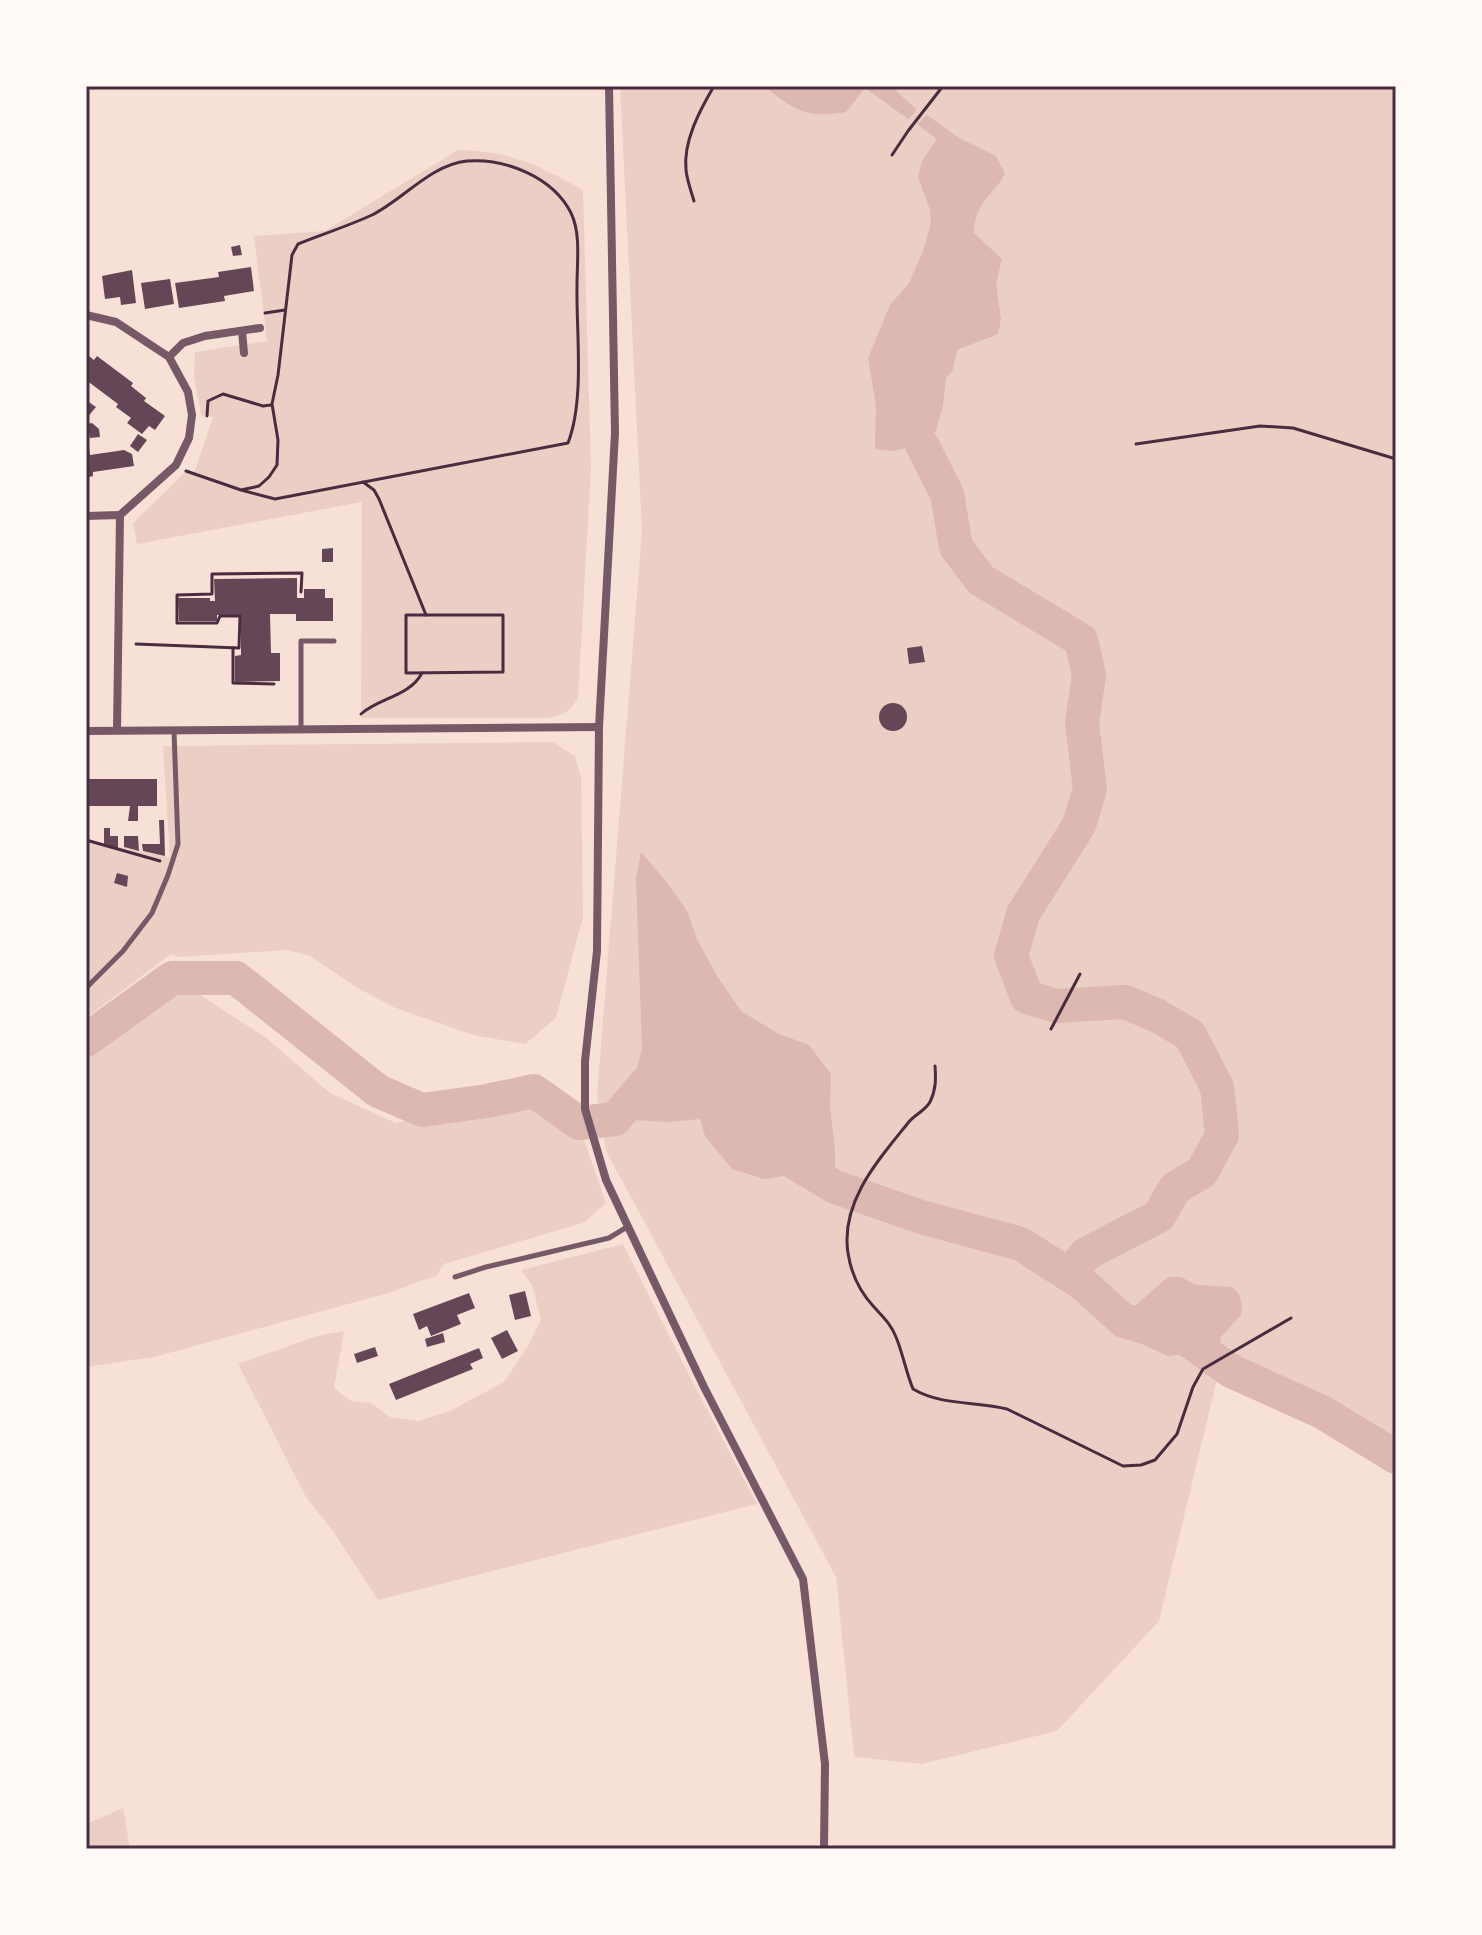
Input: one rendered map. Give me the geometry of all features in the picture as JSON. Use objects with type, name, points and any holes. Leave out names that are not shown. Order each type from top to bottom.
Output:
[{"type":"street","points":[[609,86],[615,433],[599,727],[597,951],[585,1061],[585,1109],[600,1163],[628,1227],[704,1387],[803,1579],[825,1764],[824,1849]]},
{"type":"street","points":[[86,315],[116,322],[169,357],[188,392],[192,415],[189,438],[176,465],[120,515],[86,516]]},
{"type":"street","points":[[169,357],[183,343],[260,328]]},
{"type":"street","points":[[242,331],[244,353]]},
{"type":"street","points":[[117,730],[120,515]]},
{"type":"street","points":[[86,731],[599,727]]},
{"type":"lane","points":[[301,729],[301,641],[334,641]]},
{"type":"lane","points":[[86,988],[123,951],[152,913],[172,865],[178,844],[174,730]]},
{"type":"lane","points":[[455,1277],[609,1238],[628,1227]]},
{"type":"path","points":[[694,201],[686,170],[687,148],[702,106],[714,86]]},
{"type":"path","points":[[892,155],[943,86]]},
{"type":"path","points":[[176,465],[241,490],[275,499],[568,443],[573,431],[579,364],[578,257],[572,215],[557,193],[530,174],[499,162],[465,161],[435,172],[375,213],[298,244],[292,255],[272,404],[278,440],[277,465],[259,486],[241,490]]},
{"type":"path","points":[[265,313],[286,310]]},
{"type":"path","points":[[207,416],[208,401],[223,394],[263,406],[272,404]]},
{"type":"path","points":[[1136,444],[1260,426],[1293,428],[1396,459]]},
{"type":"path","points":[[363,482],[374,490],[379,499],[426,615]]},
{"type":"path","points":[[136,644],[239,648],[240,616],[220,616],[217,623],[177,623],[177,595],[212,594],[212,574],[302,573],[301,592]]},
{"type":"path","points":[[406,615],[503,615],[503,672],[422,673],[406,673],[406,615]]},
{"type":"path","points":[[233,648],[233,683],[274,684]]},
{"type":"path","points":[[361,714],[401,693],[422,673]]},
{"type":"path","points":[[86,840],[172,865]]},
{"type":"path","points":[[1051,1029],[1080,974]]},
{"type":"path","points":[[935,1066],[934,1091],[928,1106],[911,1119],[864,1181],[853,1205],[848,1229],[847,1251],[855,1280],[885,1317],[896,1337],[913,1389],[929,1398],[1007,1409],[1123,1466],[1141,1465],[1155,1460],[1177,1434],[1193,1387],[1203,1369],[1291,1318]]},
{"type":"shaded area","points":[[620,86],[1396,86],[1396,1444],[1217,1379],[1159,1621],[1057,1731],[922,1764],[854,1757],[836,1577],[606,1151],[597,1095],[642,532]]},
{"type":"shaded area","points":[[763,86],[891,86],[917,110],[908,119],[865,88],[846,112],[810,113],[793,107]]},
{"type":"shaded area","points":[[927,115],[959,138],[996,156],[1005,174],[977,214],[974,233],[1002,259],[996,284],[1001,319],[998,334],[957,350],[953,370],[946,378],[936,431],[922,445],[891,451],[875,449],[876,405],[868,358],[890,305],[909,283],[931,223],[930,210],[918,177],[922,161],[937,139],[917,124]]},
{"type":"shaded area","points":[[458,150],[494,153],[524,161],[583,190],[591,469],[578,698],[565,712],[547,718],[361,718],[362,502],[137,544],[133,523],[184,473],[194,473],[213,417],[201,415],[194,377],[195,352],[267,341],[254,236],[325,231]]},
{"type":"shaded area","points":[[553,742],[575,756],[581,778],[583,917],[556,1018],[525,1044],[473,1035],[393,1007],[310,956],[287,950],[179,957],[171,954],[86,1018],[86,841],[170,857],[163,746]]},
{"type":"shaded area","points":[[641,852],[687,911],[697,939],[741,1011],[779,1034],[809,1045],[831,1074],[835,1187],[798,1174],[764,1179],[732,1169],[705,1136],[700,1119],[668,1122],[615,1119],[633,1083],[642,1049],[636,878]]},
{"type":"shaded area","points":[[180,982],[265,1037],[330,1093],[396,1123],[536,1096],[579,1125],[606,1203],[583,1223],[444,1264],[437,1275],[392,1292],[154,1357],[86,1367],[86,1046],[168,986]]},
{"type":"shaded area","points":[[623,1244],[757,1504],[378,1600],[333,1531],[306,1497],[238,1364],[317,1336],[344,1331],[334,1388],[351,1401],[371,1403],[390,1417],[419,1421],[450,1411],[504,1382],[541,1319],[532,1285],[521,1270]]},
{"type":"shaded area","points":[[1168,1277],[1181,1277],[1196,1285],[1232,1287],[1238,1293],[1242,1304],[1241,1315],[1221,1337],[1219,1349],[1223,1353],[1208,1363],[1195,1353],[1168,1356],[1122,1335],[1098,1312],[1112,1296],[1124,1307],[1136,1305]]},
{"type":"shaded area","points":[[123,1808],[130,1849],[86,1849],[86,1824]]},
{"type":"building","points":[[240,245],[242,255],[233,256],[231,247]]},
{"type":"building","points":[[251,267],[254,291],[224,296],[225,301],[179,308],[175,283],[219,277],[218,272]]},
{"type":"building","points":[[132,270],[136,303],[121,305],[120,297],[105,299],[102,276]]},
{"type":"building","points":[[170,279],[174,304],[145,309],[141,283]]},
{"type":"building","points":[[86,354],[94,360],[97,356],[133,383],[131,386],[146,398],[144,401],[165,416],[155,430],[149,426],[142,434],[127,423],[131,418],[116,407],[118,404],[86,380]]},
{"type":"building","points":[[86,400],[96,407],[86,419]]},
{"type":"building","points":[[92,423],[99,429],[100,437],[90,438],[87,424]]},
{"type":"building","points":[[138,434],[147,440],[138,452],[130,446]]},
{"type":"building","points":[[89,448],[90,455],[124,450],[132,454],[134,466],[93,472],[93,476],[86,478],[86,449]]},
{"type":"building","points":[[333,548],[333,562],[322,562],[322,549]]},
{"type":"building","points":[[297,578],[297,598],[304,598],[304,589],[325,589],[325,598],[333,598],[333,621],[296,621],[296,614],[270,614],[271,653],[280,653],[280,681],[235,682],[235,656],[241,655],[241,615],[217,615],[217,621],[179,621],[178,598],[210,598],[210,601],[215,601],[214,579]]},
{"type":"building","points":[[922,646],[925,662],[909,664],[907,648]]},
{"type":"building","points":[[893,703],[903,707],[907,717],[903,727],[893,731],[883,727],[879,717],[883,707]]},
{"type":"building","points":[[86,779],[157,779],[157,806],[138,806],[138,821],[128,821],[130,806],[86,806]]},
{"type":"building","points":[[159,820],[164,820],[165,856],[143,851],[142,844],[160,844]]},
{"type":"building","points":[[104,828],[110,828],[110,836],[118,836],[118,848],[104,844]]},
{"type":"building","points":[[124,836],[138,836],[139,851],[124,847]]},
{"type":"building","points":[[117,873],[128,876],[127,887],[114,883]]},
{"type":"building","points":[[525,1291],[531,1316],[515,1320],[509,1295]]},
{"type":"building","points":[[469,1293],[475,1308],[457,1315],[461,1324],[431,1336],[427,1326],[419,1330],[413,1314]]},
{"type":"building","points":[[507,1330],[518,1351],[502,1359],[491,1338]]},
{"type":"building","points":[[443,1333],[445,1342],[427,1347],[425,1339]]},
{"type":"building","points":[[375,1347],[378,1356],[357,1363],[354,1354]]},
{"type":"building","points":[[479,1348],[483,1358],[470,1364],[473,1369],[396,1400],[389,1384]]},
{"type":"waterway","points":[[922,445],[947,494],[956,547],[981,580],[1081,640],[1089,675],[1082,723],[1090,789],[1079,825],[1023,914],[1011,956],[1027,997],[1056,1006],[1125,1002],[1158,1016],[1190,1035],[1217,1087],[1222,1135],[1202,1172],[1175,1188],[1159,1216],[1086,1254],[1069,1275]]},
{"type":"waterway","points":[[86,1040],[172,978],[236,978],[378,1091],[422,1110],[534,1091],[579,1123],[615,1119],[646,1083]]},
{"type":"waterway","points":[[795,1163],[835,1187],[921,1217],[1021,1244],[1083,1284],[1124,1321],[1185,1338],[1231,1371],[1322,1412],[1396,1457]]}]
